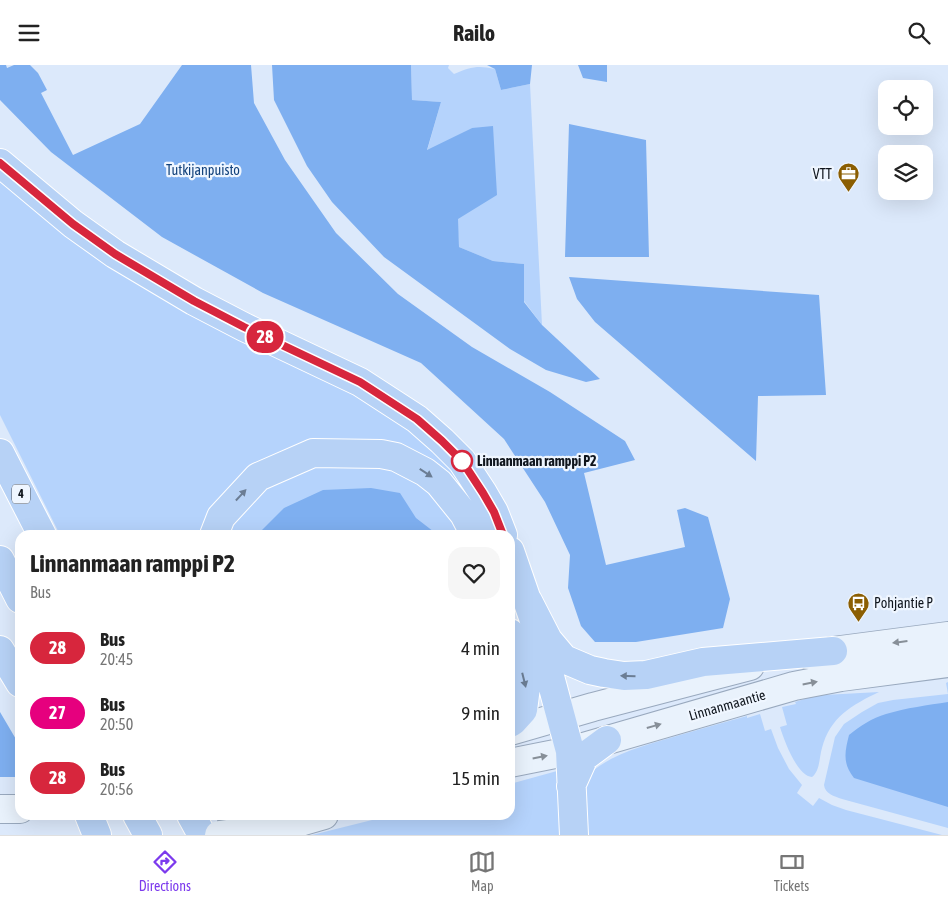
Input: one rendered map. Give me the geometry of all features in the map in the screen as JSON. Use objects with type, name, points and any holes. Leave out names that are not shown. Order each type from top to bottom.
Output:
[{"type":"highway","points":[[0,163],[73,224],[115,254],[194,301],[360,382],[417,419],[462,461],[494,512],[502,530]]},
{"type":"highway","name":"4","points":[[0,453],[39,530]]},
{"type":"highway","points":[[216,530],[221,517],[258,477],[313,453],[381,454],[396,457],[425,472],[439,483],[464,514],[472,530]]},
{"type":"highway","points":[[0,560],[15,589]]},
{"type":"highway","points":[[515,565],[538,632],[570,751],[574,835]]},
{"type":"highway","points":[[528,601],[548,640],[564,659],[590,670],[604,673],[624,676],[646,675],[703,663],[832,651]]},
{"type":"highway","points":[[0,650],[15,675]]},
{"type":"highway","points":[[515,650],[526,687],[523,710],[515,719]]},
{"type":"highway","points":[[571,786],[584,757],[607,740]]},
{"type":"highway","points":[[91,820],[97,835]]},
{"type":"highway","points":[[140,820],[148,835]]},
{"type":"highway","points":[[194,820],[202,835]]},
{"type":"highway","points":[[252,820],[259,835]]},
{"type":"main road","points":[[515,730],[742,667],[832,651],[948,636]]},
{"type":"main road","name":"Linnanmaantie","points":[[515,762],[570,751],[794,686],[841,677],[948,663]]},
{"type":"main road","points":[[0,809],[15,809]]},
{"type":"main road","points":[[219,835],[241,833],[303,820]]},
{"type":"shaded area","points":[[411,65],[449,65],[448,68],[454,74],[474,67],[495,69],[501,90],[530,84],[542,325],[524,301],[524,264],[493,261],[459,247],[457,219],[472,128],[427,151],[441,102],[412,100]]},
{"type":"shaded area","points":[[0,175],[348,385],[439,446],[495,530],[445,481],[311,445],[211,530],[58,530],[0,415]]},
{"type":"shaded area","points":[[317,463],[385,467],[416,480],[437,498],[460,530],[228,530],[234,517],[260,487]]},
{"type":"shaded area","points":[[879,692],[851,707],[836,720],[826,737],[815,774],[812,777],[801,771],[792,757],[780,727],[787,725],[782,707],[796,704],[795,702],[814,696]]},
{"type":"shaded area","points":[[948,694],[948,828],[842,799],[826,791],[824,785],[835,737],[844,724],[878,703]]},
{"type":"shaded area","points":[[760,714],[765,731],[771,729],[789,769],[802,785],[797,793],[813,806],[819,798],[846,810],[942,835],[584,835],[584,779],[593,770],[616,756],[642,746],[738,718],[747,716],[747,718]]},
{"type":"shaded area","points":[[557,771],[563,835],[312,835],[372,820],[515,820],[515,783]]},
{"type":"green space","name":"Tutkijanpuisto","points":[[0,65],[6,65],[7,68],[14,65],[30,65],[38,73],[47,90],[41,93],[73,155],[140,124],[182,65],[251,65],[254,103],[285,160],[336,233],[398,294],[472,347],[550,392],[625,441],[635,460],[584,473],[606,565],[685,547],[677,510],[685,508],[708,517],[730,599],[723,628],[636,642],[595,642],[581,626],[568,588],[570,555],[545,502],[504,439],[421,363],[263,293],[162,237],[51,152],[0,100]]},
{"type":"green space","points":[[272,65],[411,65],[412,100],[441,102],[427,150],[472,128],[493,126],[497,195],[458,219],[459,247],[493,261],[524,264],[524,302],[542,325],[600,379],[586,382],[546,370],[510,349],[384,257],[332,202],[307,166],[274,100]]},
{"type":"green space","points":[[487,65],[532,65],[530,84],[501,90],[495,69]]},
{"type":"green space","points":[[578,65],[607,65],[607,82],[583,78]]},
{"type":"green space","points":[[569,124],[646,140],[649,257],[565,257]]},
{"type":"green space","points":[[569,277],[819,295],[826,395],[758,396],[756,461],[595,322],[577,299]]},
{"type":"green space","points":[[371,488],[400,493],[416,518],[432,530],[262,530],[284,508],[323,490]]},
{"type":"green space","points":[[948,702],[948,807],[854,778],[850,773],[846,762],[846,752],[849,735],[857,728],[894,712]]},
{"type":"green space","points":[[0,712],[15,738],[15,777],[0,777]]},
{"type":"bus line","name":"28","points":[[0,163],[73,224],[115,254],[194,301],[360,382],[417,419],[462,461],[494,512],[501,530]]},
{"type":"place","name":"VTT","points":[[848,193]]},
{"type":"place","name":"Linnanmaan ramppi P2","points":[[462,461]]},
{"type":"place","name":"Pohjantie P","points":[[858,622]]}]
